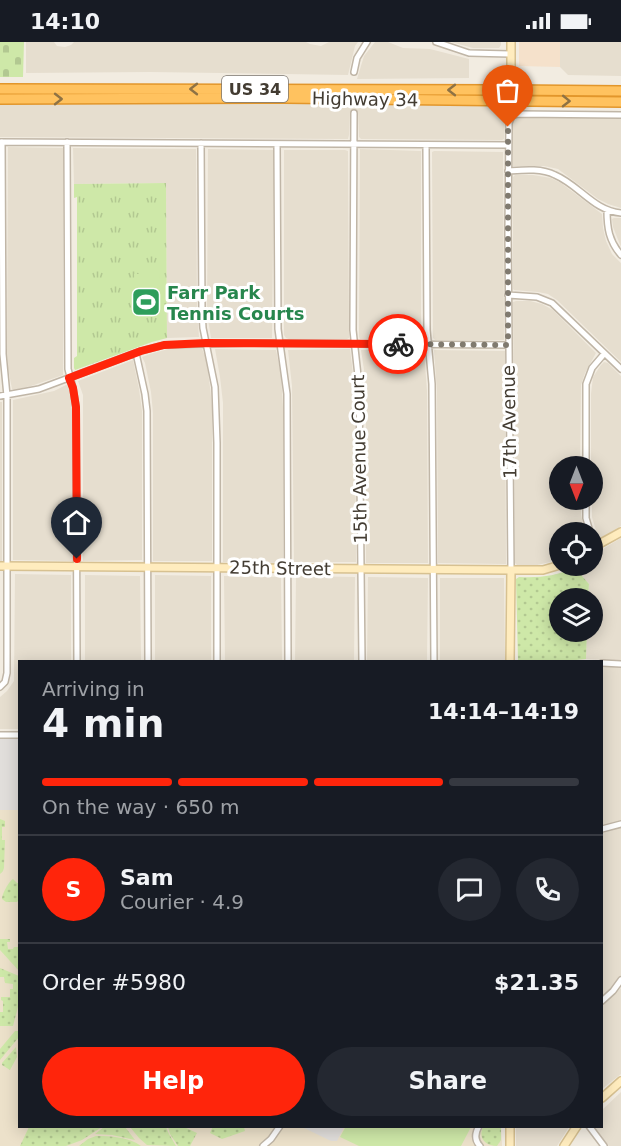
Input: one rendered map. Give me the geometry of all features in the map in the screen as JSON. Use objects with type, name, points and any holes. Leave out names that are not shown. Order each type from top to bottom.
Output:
[{"type":"highway","name":"Highway 34","points":[[0,88],[621,91]]},
{"type":"highway","name":"Highway 34","points":[[0,99],[284,98],[621,102]]},
{"type":"street","points":[[354,72],[357,58],[367,42]]},
{"type":"street","points":[[436,42],[470,53],[511,54]]},
{"type":"street","points":[[511,42],[511,101]]},
{"type":"street","name":"15th Avenue Court","points":[[354,114],[354,344],[359,385],[362,660]]},
{"type":"street","name":"17th Avenue","points":[[510,660],[509,123],[516,114],[621,115]]},
{"type":"street","points":[[0,687],[5,682],[8,673],[4,566],[8,396],[3,354],[1,142],[508,145]]},
{"type":"street","points":[[68,142],[68,369],[76,407],[77,660]]},
{"type":"street","points":[[201,143],[202,312],[215,387],[217,443],[217,660]]},
{"type":"street","points":[[277,144],[278,318],[287,394],[288,660]]},
{"type":"street","points":[[426,145],[428,345],[432,384],[434,660]]},
{"type":"street","points":[[508,171],[541,171],[558,176],[607,210],[621,213]]},
{"type":"street","points":[[607,210],[610,237],[621,255]]},
{"type":"street","points":[[508,295],[537,297],[552,303],[621,369]]},
{"type":"street","points":[[0,396],[39,389],[164,345],[206,343],[508,345]]},
{"type":"street","points":[[136,353],[146,394],[147,411],[148,660]]},
{"type":"street","points":[[586,456],[586,384],[592,368],[604,354]]},
{"type":"street","points":[[603,542],[621,532]]},
{"type":"street","name":"25th Street","points":[[4,566],[511,570],[549,568]]},
{"type":"street","points":[[603,663],[621,664]]},
{"type":"street","points":[[0,735],[18,735]]},
{"type":"street","points":[[603,829],[621,824]]},
{"type":"street","points":[[603,1000],[621,981]]},
{"type":"street","points":[[603,1097],[621,1081]]},
{"type":"street","points":[[263,1146],[279,1128]]},
{"type":"street","points":[[478,1128],[476,1136],[480,1146]]},
{"type":"street","points":[[510,1128],[510,1146]]},
{"type":"street","points":[[564,1146],[576,1128]]},
{"type":"street","points":[[590,1128],[604,1146]]},
{"type":"shaded area","points":[[26,42],[54,42],[57,46],[65,47],[74,42],[306,42],[321,46],[329,42],[358,42],[348,75],[26,73]]},
{"type":"shaded area","points":[[375,42],[388,42],[403,48],[430,49],[469,59],[469,78],[357,79],[364,56]]},
{"type":"shaded area","points":[[451,42],[501,42],[501,45],[499,48],[473,48]]},
{"type":"shaded area","points":[[519,42],[560,42],[560,67],[519,66]]},
{"type":"shaded area","points":[[560,42],[621,42],[621,76],[568,75],[560,67]]},
{"type":"shaded area","points":[[0,103],[520,106],[519,112],[509,115],[505,121],[504,139],[502,140],[361,139],[358,112],[350,112],[348,139],[0,137]]},
{"type":"shaded area","points":[[519,116],[621,117],[621,208],[598,199],[558,169],[544,166],[513,166],[512,124]]},
{"type":"shaded area","points":[[8,147],[63,148],[63,375],[14,390],[8,368],[7,353]]},
{"type":"shaded area","points":[[73,148],[196,149],[199,337],[167,338],[166,183],[74,184]]},
{"type":"shaded area","points":[[208,149],[274,150],[272,338],[211,338],[207,313]]},
{"type":"shaded area","points":[[360,149],[421,151],[421,339],[360,339],[359,337]]},
{"type":"shaded area","points":[[284,150],[348,151],[349,338],[347,339],[289,339],[284,335]]},
{"type":"shaded area","points":[[432,152],[503,152],[504,340],[435,340],[433,338]]},
{"type":"shaded area","points":[[515,175],[551,178],[602,214],[606,241],[612,254],[621,263],[621,362],[557,300],[548,294],[513,289],[513,177]]},
{"type":"shaded area","points":[[621,218],[621,247],[613,227],[612,219]]},
{"type":"shaded area","points":[[530,301],[553,310],[596,353],[581,385],[580,456],[549,456],[549,510],[581,510],[583,522],[549,522],[549,562],[537,565],[517,565],[515,563],[513,302]]},
{"type":"shaded area","points":[[172,348],[202,349],[206,358],[212,407],[212,561],[153,561],[153,413],[151,392],[142,357]]},
{"type":"shaded area","points":[[215,349],[276,350],[281,375],[283,407],[283,563],[223,562],[223,403]]},
{"type":"shaded area","points":[[350,349],[355,390],[356,562],[294,562],[292,386],[288,350]]},
{"type":"shaded area","points":[[361,350],[424,350],[427,391],[428,563],[366,563],[366,404]]},
{"type":"shaded area","points":[[434,350],[505,351],[506,564],[438,563],[437,391]]},
{"type":"shaded area","points":[[133,360],[142,411],[142,560],[83,561],[83,395],[78,381]]},
{"type":"shaded area","points":[[604,362],[608,363],[621,376],[621,526],[603,537],[603,522],[593,522],[592,510],[603,510],[603,456],[591,456],[591,394],[593,377]]},
{"type":"shaded area","points":[[66,385],[71,394],[72,408],[72,561],[13,560],[13,400],[54,391]]},
{"type":"shaded area","points":[[0,402],[2,402],[2,561],[0,561]]},
{"type":"shaded area","points":[[621,538],[621,661],[586,659],[587,642],[603,642],[603,588],[589,588],[589,584],[582,576],[603,576],[603,549]]},
{"type":"shaded area","points":[[15,574],[71,575],[71,660],[18,660],[18,729],[0,729],[0,697],[14,681]]},
{"type":"shaded area","points":[[85,575],[140,576],[141,660],[85,660]]},
{"type":"shaded area","points":[[155,575],[211,576],[211,660],[155,660]]},
{"type":"shaded area","points":[[224,576],[281,577],[282,660],[225,660]]},
{"type":"shaded area","points":[[296,576],[355,577],[354,660],[295,660]]},
{"type":"shaded area","points":[[368,577],[428,578],[427,660],[367,660]]},
{"type":"shaded area","points":[[440,578],[504,578],[505,660],[440,660]]},
{"type":"shaded area","points":[[603,665],[621,667],[621,822],[603,827]]},
{"type":"shaded area","points":[[0,737],[18,737],[18,1128],[501,1128],[502,1146],[0,1146]]},
{"type":"shaded area","points":[[0,737],[18,737],[18,810],[0,810]]},
{"type":"shaded area","points":[[621,827],[621,978],[603,997],[603,832]]},
{"type":"shaded area","points":[[621,988],[621,1074],[603,1088],[603,1004]]},
{"type":"shaded area","points":[[621,1092],[621,1146],[609,1146],[594,1128],[603,1128],[603,1109]]},
{"type":"shaded area","points":[[304,1128],[343,1128],[337,1141],[331,1141]]},
{"type":"shaded area","points":[[516,1128],[568,1128],[557,1146],[516,1146]]},
{"type":"green space","points":[[0,42],[24,42],[23,77],[0,77]]},
{"type":"green space","points":[[166,183],[167,338],[75,370],[74,358],[77,356],[77,197],[74,198],[74,184]]},
{"type":"green space","name":"Farr Park Tennis Courts","points":[[134,274],[159,274],[160,317],[133,317]]},
{"type":"green space","points":[[582,576],[589,584],[589,588],[549,588],[549,642],[587,642],[586,659],[518,660],[516,579]]},
{"type":"green space","points":[[0,819],[5,821],[5,827],[2,827],[2,840],[5,840],[4,868],[0,874]]},
{"type":"green space","points":[[13,879],[18,883],[17,902],[6,902],[2,899]]},
{"type":"green space","points":[[0,939],[10,939],[10,942],[7,942],[8,949],[18,947],[18,970],[0,950]]},
{"type":"green space","points":[[0,968],[18,976],[18,1007],[13,1026],[0,1026],[0,1012],[3,1012],[1,997],[10,997],[13,984],[5,983],[4,977],[0,977]]},
{"type":"green space","points":[[15,1031],[18,1031],[18,1038],[0,1060],[0,1049]]},
{"type":"green space","points":[[16,1047],[17,1057],[10,1070],[2,1063]]},
{"type":"green space","points":[[28,1128],[100,1128],[82,1140],[66,1146],[20,1146]]},
{"type":"green space","points":[[103,1128],[126,1128],[135,1140],[112,1135],[95,1134]]},
{"type":"green space","points":[[131,1128],[166,1128],[176,1146],[147,1145]]},
{"type":"green space","points":[[168,1128],[186,1128],[197,1133],[190,1146],[178,1146]]},
{"type":"green space","points":[[212,1128],[244,1128],[245,1131],[222,1139],[210,1133]]},
{"type":"green space","points":[[345,1128],[470,1128],[461,1146],[359,1146],[340,1137]]},
{"type":"green space","points":[[483,1128],[501,1128],[501,1140],[497,1146],[489,1145],[484,1141]]},
{"type":"green space","points":[[96,1136],[126,1139],[141,1146],[79,1146]]},
{"type":"way so far","points":[[398,344],[508,345],[508,127]]},
{"type":"place","name":"Farr Park Tennis Courts","points":[[146,302]]},
{"type":"route","points":[[77,559],[76,407],[69,378],[141,351],[164,345],[206,343],[398,344]]}]
